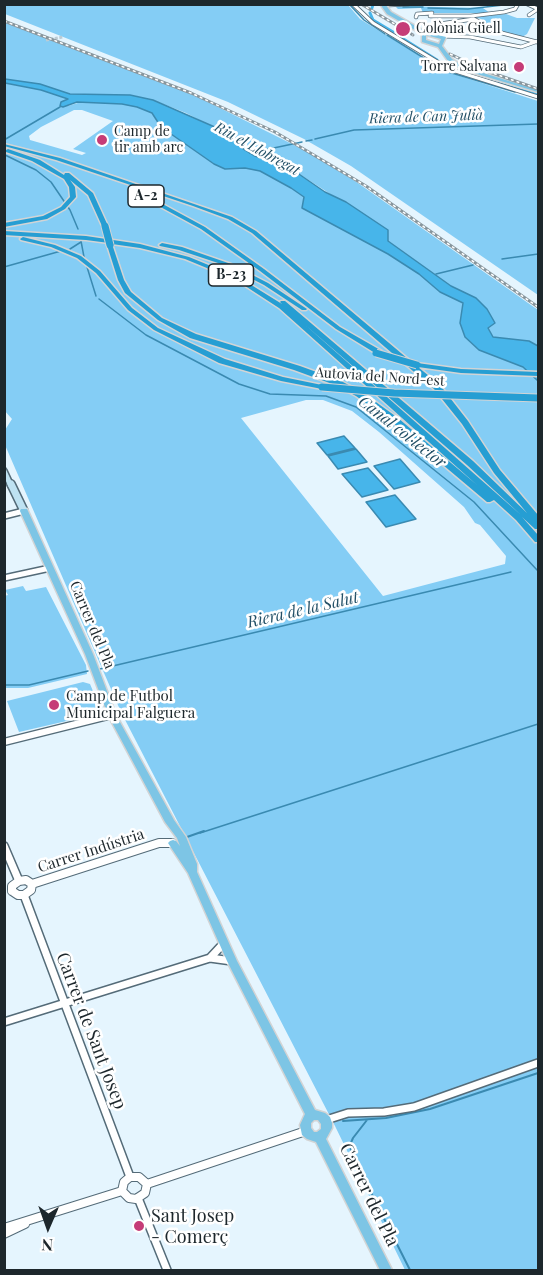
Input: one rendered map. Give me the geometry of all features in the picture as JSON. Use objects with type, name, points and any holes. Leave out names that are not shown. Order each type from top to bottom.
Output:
[{"type":"highway","name":"Autovia del Nord-est","points":[[5,147],[24,150],[85,171],[165,205],[243,256],[338,328],[377,352]]},
{"type":"highway","name":"Autovia del Nord-est","points":[[5,147],[14,153],[61,170],[84,186],[96,202],[105,226],[118,282],[125,294],[143,314],[181,338],[247,368],[281,379],[322,387],[394,393],[538,398]]},
{"type":"highway","points":[[24,150],[214,212],[254,232],[436,387],[465,423],[497,471],[538,520]]},
{"type":"highway","points":[[4,231],[62,209],[71,200],[73,192],[69,181],[33,159]]},
{"type":"highway","points":[[4,231],[65,250],[79,257],[91,265],[130,309],[156,329],[222,361],[247,368]]},
{"type":"highway","name":"B-23","points":[[4,231],[68,234],[156,244],[215,262],[264,287],[314,327],[538,527]]},
{"type":"highway","name":"B-23","points":[[87,236],[187,258],[214,267],[260,292],[519,518],[538,541]]},
{"type":"highway","points":[[156,244],[180,248],[229,265],[287,297],[333,330],[377,352],[442,368],[538,374]]},
{"type":"highway","name":"A-2","points":[[110,245],[121,280],[128,293],[139,304],[175,328],[212,343],[322,376],[367,399],[453,468],[538,541]]},
{"type":"main road","points":[[383,6],[388,15],[423,33],[441,39]]},
{"type":"main road","points":[[423,33],[424,41],[432,43],[441,39]]},
{"type":"main road","points":[[441,39],[448,57],[462,68],[538,92]]},
{"type":"main road","name":"Carrer del Pla","points":[[4,471],[93,663],[112,715],[170,822],[174,839]]},
{"type":"main road","points":[[174,839],[192,872],[232,961],[312,1116]]},
{"type":"main road","points":[[312,1116],[326,1120],[327,1129],[320,1136],[312,1136],[306,1131],[305,1121],[312,1116]]},
{"type":"main road","name":"Carrer del Pla","points":[[320,1136],[386,1270]]},
{"type":"street","points":[[353,4],[372,23],[449,69],[538,97]]},
{"type":"street","points":[[383,6],[409,4]]},
{"type":"street","points":[[430,16],[472,16],[504,12],[515,9],[518,4]]},
{"type":"street","points":[[527,4],[538,9]]},
{"type":"street","points":[[529,15],[538,9]]},
{"type":"street","points":[[416,17],[416,14],[422,13],[484,14]]},
{"type":"street","points":[[472,16],[498,32],[538,42]]},
{"type":"street","points":[[439,24],[474,19],[486,24]]},
{"type":"street","points":[[441,39],[480,38],[521,47],[538,42]]},
{"type":"street","points":[[4,516],[24,511]]},
{"type":"street","points":[[4,578],[50,568]]},
{"type":"street","points":[[4,742],[112,715]]},
{"type":"street","name":"Carrer Indústria","points":[[32,884],[174,839]]},
{"type":"street","points":[[4,846],[19,881]]},
{"type":"street","points":[[26,880],[32,884],[31,890],[24,895],[8,892],[19,881],[26,880]]},
{"type":"street","name":"Carrer de Sant Josep","points":[[24,895],[130,1177]]},
{"type":"street","points":[[210,958],[224,943]]},
{"type":"street","points":[[4,1022],[210,958],[232,961]]},
{"type":"street","points":[[326,1120],[348,1113],[384,1112],[414,1107],[538,1063]]},
{"type":"street","points":[[147,1184],[306,1131]]},
{"type":"street","points":[[122,1191],[124,1182],[130,1177],[139,1177],[147,1184]]},
{"type":"street","points":[[122,1191],[129,1198],[138,1198],[145,1192],[147,1184]]},
{"type":"street","points":[[4,1228],[122,1191]]},
{"type":"street","points":[[138,1198],[167,1270]]},
{"type":"street","points":[[4,1234],[28,1222]]},
{"type":"shaded area","points":[[5,4],[348,5],[360,19],[444,71],[538,101],[538,295],[351,166],[304,139],[228,102],[5,14]]},
{"type":"shaded area","points":[[395,6],[483,8],[490,13],[423,13],[421,8],[398,9]]},
{"type":"shaded area","points":[[506,14],[517,18],[535,18],[527,34],[522,37],[497,31],[481,19],[474,17]]},
{"type":"shaded area","points":[[4,22],[198,97],[306,151],[355,181],[538,310],[538,346],[529,341],[493,337],[488,328],[494,323],[487,309],[476,298],[451,286],[388,241],[366,217],[293,170],[255,156],[242,148],[234,138],[186,113],[153,100],[130,95],[70,94],[40,84],[5,79]]},
{"type":"shaded area","points":[[5,79],[40,84],[70,94],[130,95],[153,100],[217,128],[220,132],[235,138],[242,148],[255,156],[293,170],[388,230],[388,241],[451,286],[476,298],[487,309],[495,323],[488,328],[493,337],[529,341],[538,346],[538,381],[523,367],[479,350],[465,337],[460,323],[463,303],[440,292],[419,274],[388,254],[302,208],[304,197],[291,188],[260,171],[245,168],[225,169],[214,164],[161,127],[152,113],[137,107],[77,102],[63,107],[60,106],[61,102],[68,99],[41,90],[5,83]]},
{"type":"shaded area","points":[[4,83],[41,90],[69,99],[66,102],[68,106],[81,102],[137,107],[152,113],[161,127],[214,164],[225,169],[245,168],[260,171],[291,188],[304,197],[303,208],[388,254],[419,274],[440,292],[463,303],[460,323],[465,337],[479,350],[523,367],[538,381],[538,1270],[405,1270],[335,1126],[121,712],[5,445],[5,430],[12,419],[4,410]],"holes":[[[74,110],[82,110],[113,121],[73,149],[86,153],[82,155],[30,140],[29,136],[41,127]],[[306,400],[323,400],[352,411],[379,432],[464,507],[475,523],[480,525],[506,556],[505,564],[383,596],[241,418]]]},
{"type":"shaded area","points":[[344,436],[355,448],[327,455],[317,443]]},
{"type":"shaded area","points":[[356,449],[367,462],[338,469],[328,456]]},
{"type":"shaded area","points":[[400,459],[420,482],[394,489],[374,466]]},
{"type":"shaded area","points":[[368,468],[388,490],[362,497],[342,474]]},
{"type":"shaded area","points":[[395,495],[416,519],[386,527],[366,502]]},
{"type":"shaded area","points":[[23,586],[26,591],[46,587],[86,665],[87,674],[28,688],[5,688],[4,596],[8,595],[5,590]]},
{"type":"shaded area","name":"Camp de Futbol Municipal Falguera","points":[[83,682],[90,684],[101,710],[97,714],[19,732],[7,701]]},
{"type":"waterway","points":[[349,4],[364,20],[385,34]]},
{"type":"waterway","points":[[372,8],[373,4]]},
{"type":"waterway","points":[[428,8],[468,9],[512,4]]},
{"type":"waterway","points":[[403,7],[423,7]]},
{"type":"waterway","points":[[370,13],[373,20],[393,32]]},
{"type":"waterway","points":[[387,35],[443,70]]},
{"type":"waterway","points":[[397,35],[437,60]]},
{"type":"waterway","points":[[443,63],[456,70]]},
{"type":"waterway","points":[[445,71],[515,92]]},
{"type":"waterway","points":[[497,83],[538,95]]},
{"type":"waterway","name":"Canal col·lector","points":[[4,140],[60,107]]},
{"type":"waterway","name":"Riera de Can Julià","points":[[315,139],[354,130],[538,124]]},
{"type":"waterway","name":"Riera de Can Julià","points":[[306,141],[312,140]]},
{"type":"waterway","name":"Riera de Can Julià","points":[[250,153],[302,142]]},
{"type":"waterway","name":"Canal col·lector","points":[[4,144],[5,155],[36,170],[51,182],[70,210],[78,229]]},
{"type":"waterway","name":"Canal col·lector","points":[[81,241],[84,257]]},
{"type":"waterway","points":[[70,249],[81,242]]},
{"type":"waterway","points":[[4,267],[61,251]]},
{"type":"waterway","points":[[502,259],[538,254]]},
{"type":"waterway","points":[[436,274],[473,265]]},
{"type":"waterway","name":"Canal col·lector","points":[[87,267],[96,296]]},
{"type":"waterway","name":"Canal col·lector","points":[[99,299],[146,335],[239,384],[270,394],[326,396],[356,407],[474,502],[537,570]]},
{"type":"waterway","name":"Riera de la Salut","points":[[100,669],[511,572]]},
{"type":"waterway","name":"Riera de la Salut","points":[[4,685],[29,685],[88,671]]},
{"type":"waterway","points":[[200,833],[538,724]]},
{"type":"waterway","points":[[187,837],[204,831]]},
{"type":"waterway","points":[[343,1121],[386,1118],[430,1109],[538,1073]]},
{"type":"waterway","points":[[367,1120],[353,1138],[350,1145],[352,1155],[410,1270]]},
{"type":"tunnel","points":[[46,40],[63,37]]},
{"type":"railway","points":[[361,4],[413,35]]},
{"type":"railway","points":[[4,21],[191,93],[275,132],[366,186],[538,307]]},
{"type":"railway","points":[[450,54],[484,70],[538,89]]},
{"type":"place","name":"Colònia Güell","points":[[403,29]]},
{"type":"place","name":"Torre Salvana","points":[[519,67]]},
{"type":"place","name":"Camp de tir amb arc","points":[[102,140]]},
{"type":"place","name":"Camp de Futbol Municipal Falguera","points":[[54,705]]},
{"type":"place","name":"Sant Josep - Comerç","points":[[139,1226]]},
{"type":"water label","name":"Riu el Llobregat","points":[[257,149]]}]
